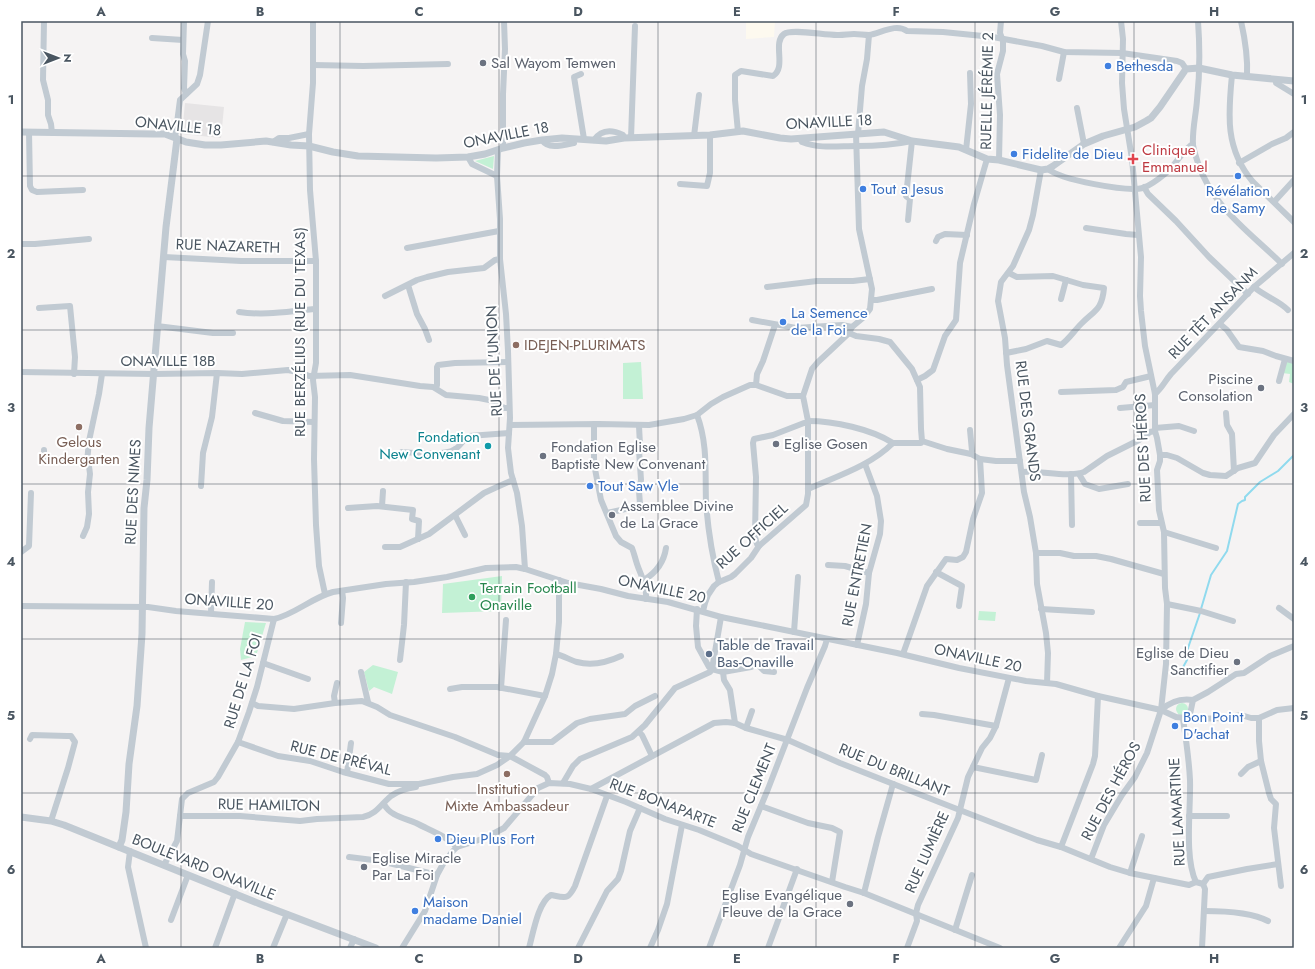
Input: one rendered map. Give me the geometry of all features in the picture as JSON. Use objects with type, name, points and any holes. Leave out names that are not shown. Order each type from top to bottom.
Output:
[{"type":"street","points":[[51,21],[44,21],[43,80],[48,100],[52,133]]},
{"type":"street","points":[[184,21],[184,88],[186,94]]},
{"type":"street","points":[[176,138],[180,100],[197,84],[200,75],[208,21]]},
{"type":"street","name":"RUE BERZÉLIUS (RUE DU TEXAS)","points":[[313,21],[313,65],[309,146],[310,204],[316,261],[316,363],[314,376],[316,525],[319,566],[325,594]]},
{"type":"street","name":"RUE DE L'UNION","points":[[504,21],[505,48],[501,149],[497,176],[500,259],[506,314],[510,425],[508,448],[522,526],[525,569]]},
{"type":"street","name":"RUELLE JÉRÉMIE 2","points":[[999,160],[1000,115],[997,74],[1003,41],[1000,33],[1001,21]]},
{"type":"street","name":"RUE DES HÉROS","points":[[1091,859],[1104,825],[1144,761],[1161,710],[1166,664],[1167,604],[1164,574],[1164,532],[1161,523],[1156,470],[1160,461],[1160,455],[1158,438],[1155,429],[1155,394],[1145,346],[1141,312],[1141,258],[1132,159],[1122,83],[1121,21]]},
{"type":"street","points":[[1198,21],[1200,43],[1199,68],[1193,144],[1206,182],[1224,208],[1248,234],[1282,264]]},
{"type":"street","points":[[1241,21],[1246,46],[1247,76]]},
{"type":"street","points":[[628,138],[634,26]]},
{"type":"street","points":[[738,132],[734,100],[735,75],[741,71],[773,76],[776,74],[779,69],[782,35],[786,32],[838,36],[855,34],[869,35],[884,30],[904,29],[907,31],[947,32],[1001,38],[1064,52],[1122,53],[1177,61],[1182,63],[1186,69]]},
{"type":"street","points":[[869,35],[856,146],[858,229],[872,289],[870,309],[867,314],[812,369],[803,396],[808,422],[808,489],[864,464],[880,454],[893,443]]},
{"type":"street","points":[[152,38],[183,40]]},
{"type":"street","points":[[1059,79],[1064,52]]},
{"type":"street","points":[[313,65],[362,66],[448,64]]},
{"type":"street","points":[[1186,69],[1199,68],[1232,75],[1294,81]]},
{"type":"street","points":[[1044,169],[1084,144],[1141,124],[1151,118],[1186,69]]},
{"type":"street","points":[[966,150],[971,104],[970,73]]},
{"type":"street","points":[[581,74],[574,77],[584,139]]},
{"type":"street","points":[[1232,75],[1230,120],[1233,148],[1239,162],[1253,182],[1294,222]]},
{"type":"street","points":[[1276,79],[1276,83],[1294,94]]},
{"type":"street","points":[[694,136],[700,95]]},
{"type":"street","points":[[1078,108],[1084,144]]},
{"type":"street","points":[[25,132],[30,186],[32,190],[37,192],[83,190]]},
{"type":"street","name":"ONAVILLE 18","points":[[25,132],[165,134],[186,142],[204,145],[221,145],[256,141],[309,146],[333,152],[370,157],[438,158],[485,154],[542,140],[562,138],[606,141],[628,138],[694,136],[738,132],[780,138],[800,139],[884,132],[912,141],[966,150],[987,159],[1044,169],[1053,173],[1099,185],[1134,188],[1144,187]]},
{"type":"street","points":[[1239,162],[1286,138],[1294,132]]},
{"type":"street","points":[[272,142],[279,138],[289,138],[309,134]]},
{"type":"street","points":[[680,184],[707,186],[710,173],[710,135]]},
{"type":"street","name":"RUE DES NIMES","points":[[119,847],[122,840],[126,812],[129,764],[137,706],[140,667],[144,508],[147,480],[149,428],[157,326],[176,138]]},
{"type":"street","points":[[800,139],[802,142],[828,148],[895,145],[912,141],[906,196],[910,199],[908,220]]},
{"type":"street","points":[[542,140],[544,144],[548,145],[561,146],[574,143]]},
{"type":"street","points":[[1193,144],[1168,171],[1144,187],[1148,194],[1176,221],[1209,258],[1248,294]]},
{"type":"street","points":[[468,156],[472,164],[497,176]]},
{"type":"street","points":[[917,380],[933,370],[945,336],[956,320],[960,263],[974,204],[987,159]]},
{"type":"street","name":"RUE DES GRANDS","points":[[1044,169],[1029,230],[1009,273],[1001,282],[998,301],[1020,461],[1036,553],[1037,584],[1048,653],[1048,683]]},
{"type":"street","points":[[1274,202],[1294,180]]},
{"type":"street","points":[[1086,228],[1138,235]]},
{"type":"street","points":[[407,248],[468,236],[500,232]]},
{"type":"street","points":[[936,241],[938,236],[945,234],[967,235]]},
{"type":"street","points":[[21,244],[89,239]]},
{"type":"street","name":"RUE TÈT ANSANM","points":[[1155,394],[1161,389],[1171,374],[1254,287],[1294,253]]},
{"type":"street","name":"RUE NAZARETH","points":[[164,257],[241,261],[316,261]]},
{"type":"street","points":[[385,296],[417,280],[437,274],[484,268],[495,260],[500,259]]},
{"type":"street","points":[[1006,353],[1026,349],[1047,340],[1061,345],[1096,312],[1102,303],[1104,288],[1083,285],[1053,276],[1017,277],[1009,273]]},
{"type":"street","points":[[767,287],[817,281],[853,281],[870,279]]},
{"type":"street","points":[[1060,299],[1066,280]]},
{"type":"street","points":[[408,285],[417,314],[429,340]]},
{"type":"street","points":[[1254,287],[1288,310]]},
{"type":"street","points":[[871,300],[932,289]]},
{"type":"street","points":[[39,308],[70,306],[74,346],[74,374]]},
{"type":"street","points":[[239,312],[250,314],[278,314],[316,309]]},
{"type":"street","points":[[752,320],[796,328],[842,325],[856,336],[890,342],[912,368],[917,380],[920,396],[922,441]]},
{"type":"street","points":[[1220,324],[1227,330],[1239,347],[1263,351],[1294,361]]},
{"type":"street","points":[[756,385],[757,374],[763,361],[774,325]]},
{"type":"street","points":[[157,326],[213,333],[233,333]]},
{"type":"street","points":[[1279,381],[1285,359]]},
{"type":"street","points":[[436,388],[438,365],[508,362]]},
{"type":"street","name":"ONAVILLE 18B","points":[[21,372],[74,374],[242,374],[288,370],[314,376],[350,375],[436,388],[441,393],[450,397],[479,398],[494,401],[504,408],[509,408]]},
{"type":"street","points":[[201,486],[203,453],[212,417],[217,373]]},
{"type":"street","points":[[83,536],[88,527],[89,514],[88,492],[90,474],[87,462],[91,429],[102,374]]},
{"type":"street","points":[[1061,392],[1116,390],[1123,387],[1126,382],[1151,376]]},
{"type":"street","points":[[510,425],[594,424],[639,426],[684,419],[697,415],[723,397],[756,385],[787,396],[803,396]]},
{"type":"street","points":[[1120,408],[1155,405]]},
{"type":"street","points":[[255,413],[283,421],[314,422]]},
{"type":"street","points":[[1226,413],[1227,425],[1232,434],[1234,471]]},
{"type":"street","points":[[1160,455],[1167,455],[1177,458],[1203,473],[1226,476],[1234,471],[1255,463],[1274,435],[1294,414]]},
{"type":"street","points":[[697,415],[705,446],[707,507],[719,582]]},
{"type":"street","points":[[759,546],[757,544],[756,537],[756,477],[753,443],[754,439],[773,435],[808,422],[823,421],[866,431],[885,438],[893,443],[921,443],[922,441],[947,449],[971,454],[980,458],[996,461],[1020,461]]},
{"type":"street","points":[[594,424],[594,464],[601,500],[616,536],[621,542],[632,548],[634,558],[644,580],[647,592],[646,599]]},
{"type":"street","points":[[607,513],[639,506],[640,504],[639,491],[641,480],[639,426]]},
{"type":"street","points":[[1022,472],[1034,471],[1079,474],[1116,451],[1139,440],[1155,429],[1179,426],[1194,431]]},
{"type":"street","points":[[970,430],[971,454]]},
{"type":"street","points":[[402,452],[438,453],[452,451],[456,449],[464,438],[468,436],[509,433]]},
{"type":"street","points":[[44,450],[44,456],[51,459],[87,462]]},
{"type":"street","points":[[903,654],[927,586],[946,559],[957,560],[963,557],[966,552],[973,519],[982,493],[980,458]]},
{"type":"street","name":"RUE ENTRETIEN","points":[[857,645],[866,604],[869,573],[880,534],[881,520],[877,496],[864,464]]},
{"type":"street","points":[[1071,474],[1072,525]]},
{"type":"street","points":[[1079,474],[1085,484],[1099,489],[1128,484]]},
{"type":"street","points":[[385,547],[400,548],[429,534],[490,490],[513,480]]},
{"type":"street","name":"RUE OFFICIEL","points":[[712,669],[709,667],[698,647],[696,626],[700,610],[705,603],[708,594],[719,582],[734,574],[751,558],[759,546],[806,505],[808,489]]},
{"type":"street","points":[[382,506],[383,491]]},
{"type":"street","points":[[21,552],[29,546],[31,493]]},
{"type":"street","points":[[348,508],[382,506],[413,510],[412,519],[419,521],[418,539]]},
{"type":"street","points":[[455,515],[466,535]]},
{"type":"street","points":[[1140,523],[1161,523]]},
{"type":"street","points":[[1164,532],[1216,548]]},
{"type":"street","points":[[644,580],[653,574],[661,564],[664,559],[666,548]]},
{"type":"street","points":[[1036,553],[1096,556],[1164,574]]},
{"type":"street","points":[[828,565],[845,566],[869,573]]},
{"type":"street","name":"ONAVILLE 20","points":[[21,606],[142,608],[274,619],[284,616],[325,594],[372,586],[447,577],[486,568],[516,567],[559,580],[646,599],[668,602],[721,617],[903,654],[1009,678],[1048,683],[1161,710],[1176,717],[1186,719],[1217,718],[1240,715],[1251,718],[1259,718]]},
{"type":"street","points":[[936,572],[962,586],[959,606]]},
{"type":"street","points":[[794,632],[798,577]]},
{"type":"street","name":"RUE DE PRÉVAL","points":[[238,742],[285,758],[300,759],[317,763],[347,773],[391,784],[419,784],[477,774],[497,765],[510,756],[524,742],[545,696],[556,654],[559,622],[559,580]]},
{"type":"street","points":[[211,613],[212,582]]},
{"type":"street","points":[[400,660],[404,625],[406,582]]},
{"type":"street","points":[[341,623],[343,598],[342,591]]},
{"type":"street","points":[[1167,604],[1201,611],[1233,621]]},
{"type":"street","points":[[1279,608],[1294,620]]},
{"type":"street","points":[[1041,609],[1092,612]]},
{"type":"street","points":[[563,783],[572,766],[580,758],[624,741],[639,732],[675,688],[710,672],[712,669],[721,617]]},
{"type":"street","name":"RUE DE LA FOI","points":[[164,865],[177,841],[182,799],[197,788],[214,782],[238,742],[252,703],[274,619]]},
{"type":"street","points":[[501,688],[506,620]]},
{"type":"street","name":"RUE CLEMENT","points":[[709,948],[740,865],[744,850],[825,646],[826,639]]},
{"type":"street","points":[[1161,710],[1169,703],[1174,701],[1193,700],[1236,674],[1244,673],[1270,656],[1294,646]]},
{"type":"street","points":[[556,654],[577,662],[589,664],[607,662],[621,656]]},
{"type":"street","points":[[263,663],[308,680]]},
{"type":"street","points":[[712,669],[723,672],[751,667],[757,664],[764,671],[774,672]]},
{"type":"street","points":[[361,672],[368,702]]},
{"type":"street","points":[[723,672],[724,680],[730,690],[735,723]]},
{"type":"street","name":"RUE LUMIÈRE","points":[[907,948],[917,921],[916,913],[918,905],[952,833],[960,810],[968,777],[996,726],[1009,678]]},
{"type":"street","points":[[335,703],[334,696],[337,683]]},
{"type":"street","points":[[450,689],[490,686],[545,696]]},
{"type":"street","points":[[524,742],[552,742],[577,723],[590,719],[624,714],[635,706],[655,696]]},
{"type":"street","points":[[1061,847],[1095,756],[1098,696]]},
{"type":"street","points":[[1186,719],[1193,700]]},
{"type":"street","points":[[252,703],[258,706],[294,708],[356,701],[368,702],[390,715],[455,737],[498,755],[510,756],[547,777],[549,783],[538,788],[504,828],[485,838],[457,847],[443,864],[437,875],[427,907],[402,948]]},
{"type":"street","points":[[1281,886],[1274,828],[1276,804],[1269,793],[1261,761],[1259,718],[1277,710],[1294,708]]},
{"type":"street","points":[[746,728],[752,711]]},
{"type":"street","points":[[922,714],[934,714],[996,726]]},
{"type":"street","name":"RUE LAMARTINE","points":[[1186,719],[1190,780],[1190,854],[1194,877],[1205,890],[1202,948]]},
{"type":"street","name":"RUE DU BRILLANT","points":[[591,789],[714,723],[735,723],[746,728],[788,740],[893,784],[1110,867],[1130,873],[1189,885],[1199,883]]},
{"type":"street","points":[[639,732],[642,734],[652,756]]},
{"type":"street","points":[[30,739],[32,735],[71,736],[75,742],[51,821]]},
{"type":"street","points":[[347,773],[351,743]]},
{"type":"street","points":[[973,767],[1036,780],[1042,755]]},
{"type":"street","points":[[1241,774],[1248,767],[1261,761]]},
{"type":"street","name":"RUE BONAPARTE","points":[[549,783],[563,783],[591,789],[626,802],[665,820],[699,830],[738,846],[751,854],[864,893],[1000,948]]},
{"type":"street","points":[[391,784],[393,795],[417,787],[419,784]]},
{"type":"street","points":[[864,893],[893,784]]},
{"type":"street","name":"RUE HAMILTON","points":[[180,816],[240,816],[305,821],[349,818],[369,816],[379,809],[393,795]]},
{"type":"street","points":[[529,948],[544,900],[551,895],[566,897],[570,895],[575,886],[608,796]]},
{"type":"street","points":[[384,804],[396,815],[416,823],[457,847]]},
{"type":"street","points":[[761,806],[798,820],[832,828],[840,832],[832,882]]},
{"type":"street","points":[[578,948],[607,891],[618,879],[630,831],[640,808]]},
{"type":"street","points":[[1189,816],[1227,816]]},
{"type":"street","name":"BOULEVARD ONAVILLE","points":[[21,817],[51,821],[376,948]]},
{"type":"street","points":[[650,948],[667,904],[682,825]]},
{"type":"street","points":[[1130,873],[1142,836]]},
{"type":"street","points":[[130,851],[128,867],[146,948]]},
{"type":"street","points":[[349,857],[377,860],[437,875]]},
{"type":"street","points":[[1199,883],[1208,877],[1278,864]]},
{"type":"street","points":[[768,948],[797,869]]},
{"type":"street","points":[[171,920],[188,875]]},
{"type":"street","points":[[955,930],[972,875]]},
{"type":"street","points":[[1119,948],[1146,906],[1154,878]]},
{"type":"street","points":[[215,948],[235,893]]},
{"type":"street","points":[[1204,911],[1217,911],[1260,917],[1268,921]]},
{"type":"street","points":[[273,948],[286,914]]},
{"type":"street","points":[[350,948],[354,939]]},
{"type":"shaded area","points":[[746,21],[775,21],[774,37],[746,39]]},
{"type":"shaded area","points":[[185,103],[224,107],[221,138],[182,134]]},
{"type":"green space","points":[[494,156],[493,169],[475,161]]},
{"type":"green space","points":[[1287,361],[1294,363],[1294,384],[1289,382],[1290,374],[1282,373]]},
{"type":"green space","points":[[641,362],[643,399],[623,399],[623,363]]},
{"type":"green space","name":"Terrain Football Onaville","points":[[502,576],[501,611],[442,613],[443,584]]},
{"type":"green space","points":[[979,611],[996,612],[995,621],[978,620]]},
{"type":"green space","points":[[245,622],[266,623],[256,656],[241,660],[240,649]]},
{"type":"green space","points":[[373,665],[398,672],[392,694],[374,687],[369,691],[364,672]]},
{"type":"green space","points":[[1184,703],[1187,704],[1187,714],[1180,715],[1177,714],[1176,707],[1177,704]]},
{"type":"waterway","points":[[1201,609],[1211,575],[1227,551],[1238,504],[1245,500],[1245,497],[1260,482],[1278,471],[1294,455]]},
{"type":"waterway","points":[[1179,670],[1182,669],[1187,660],[1188,648],[1200,613]]},
{"type":"place","name":"Sal Wayom Temwen","points":[[483,63]]},
{"type":"place","name":"Bethesda","points":[[1108,66]]},
{"type":"place","name":"Fidelite de Dieu","points":[[1014,154]]},
{"type":"place","name":"Clinique Emmanuel","points":[[1133,159]]},
{"type":"place","name":"Révélation de Samy","points":[[1238,176]]},
{"type":"place","name":"Tout a Jesus","points":[[863,189]]},
{"type":"place","name":"La Semence de la Foi","points":[[783,322]]},
{"type":"place","name":"IDEJEN-PLURIMATS","points":[[516,345]]},
{"type":"place","name":"Piscine Consolation","points":[[1261,388]]},
{"type":"place","name":"Gelous Kindergarten","points":[[79,427]]},
{"type":"place","name":"Eglise Gosen","points":[[776,444]]},
{"type":"place","name":"Fondation New Convenant","points":[[488,446]]},
{"type":"place","name":"Fondation Eglise Baptiste New Convenant","points":[[543,456]]},
{"type":"place","name":"Tout Saw Vle","points":[[590,486]]},
{"type":"place","name":"Assemblee Divine de La Grace","points":[[612,515]]},
{"type":"place","name":"Terrain Football Onaville","points":[[472,597]]},
{"type":"place","name":"Table de Travail Bas-Onaville","points":[[709,654]]},
{"type":"place","name":"Eglise de Dieu Sanctifier","points":[[1237,662]]},
{"type":"place","name":"Bon Point D'achat","points":[[1175,726]]},
{"type":"place","name":"Institution Mixte Ambassadeur","points":[[507,774]]},
{"type":"place","name":"Dieu Plus Fort","points":[[438,839]]},
{"type":"place","name":"Eglise Miracle Par La Foi","points":[[364,867]]},
{"type":"place","name":"Eglise Evangélique Fleuve de la Grace","points":[[850,904]]},
{"type":"place","name":"Maison madame Daniel","points":[[415,911]]}]
